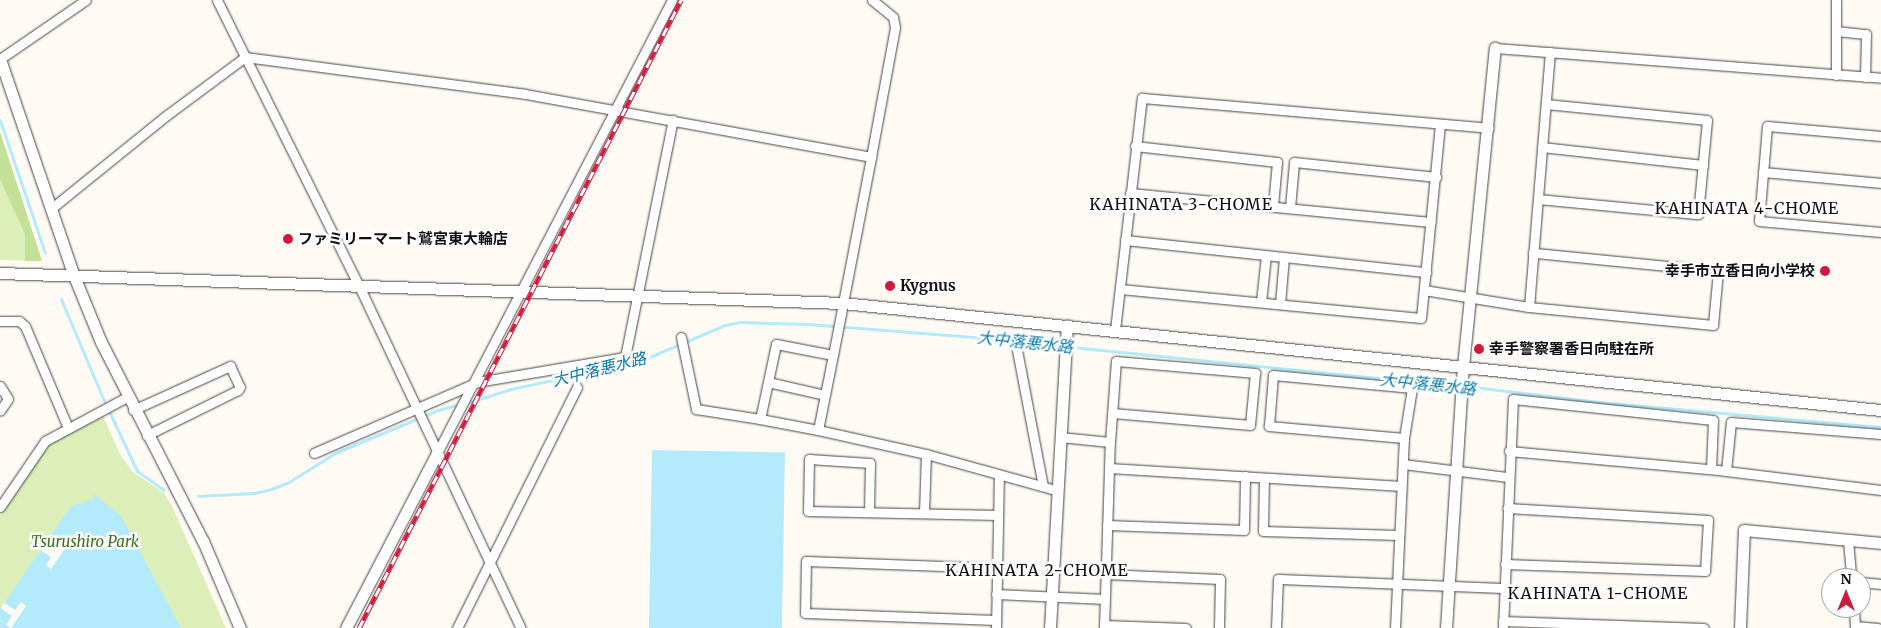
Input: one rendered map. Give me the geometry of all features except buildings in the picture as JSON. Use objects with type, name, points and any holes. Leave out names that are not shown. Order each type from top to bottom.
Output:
[{"type":"street","points":[[86,0],[0,59],[74,276],[127,398],[203,541],[240,628]]},
{"type":"street","points":[[218,0],[360,288],[521,628]]},
{"type":"street","points":[[346,628],[437,453],[475,385],[520,292],[672,0]]},
{"type":"street","points":[[818,430],[896,27],[893,17],[872,0]]},
{"type":"street","points":[[1836,0],[1836,75]]},
{"type":"street","points":[[1836,32],[1866,34],[1865,77]]},
{"type":"street","points":[[1446,628],[1460,392],[1489,128],[1495,48],[1881,78]]},
{"type":"street","points":[[1529,307],[1550,52]]},
{"type":"street","points":[[52,208],[167,115],[245,57],[438,81],[616,109],[871,157]]},
{"type":"street","points":[[1115,330],[1142,98],[1489,128]]},
{"type":"street","points":[[1538,199],[1698,214],[1707,120],[1546,104]]},
{"type":"street","points":[[314,453],[475,385],[625,357],[640,295],[673,120]]},
{"type":"street","points":[[1120,288],[1421,318],[1440,124]]},
{"type":"street","points":[[1881,136],[1767,126],[1758,221],[1881,232]]},
{"type":"street","points":[[1135,146],[1277,162],[1272,206]]},
{"type":"street","points":[[1542,147],[1703,165]]},
{"type":"street","points":[[1290,208],[1294,162],[1436,177]]},
{"type":"street","points":[[1763,172],[1881,183]]},
{"type":"street","points":[[1130,193],[1431,222]]},
{"type":"street","points":[[1125,240],[1426,272]]},
{"type":"street","points":[[1424,290],[1472,295],[1529,307],[1713,325],[1718,271],[1533,253]]},
{"type":"street","points":[[1261,302],[1266,255]]},
{"type":"street","points":[[1280,304],[1284,257]]},
{"type":"street","points":[[0,273],[360,288],[640,295],[1067,324],[1881,410]]},
{"type":"street","points":[[0,320],[19,321],[25,326],[68,428]]},
{"type":"street","points":[[1050,628],[1056,490],[1067,324]]},
{"type":"street","points":[[681,336],[685,348],[696,409],[818,430],[926,454],[1056,490]]},
{"type":"street","points":[[760,419],[776,344],[833,354]]},
{"type":"street","points":[[1017,350],[1043,486]]},
{"type":"street","points":[[1113,413],[1250,425],[1255,374],[1116,360],[1110,442],[1104,626],[1186,628]]},
{"type":"street","points":[[134,410],[230,366],[240,387],[238,390],[147,435]]},
{"type":"street","points":[[1395,628],[1404,438],[1412,388],[1273,375],[1269,426],[1404,438]]},
{"type":"street","points":[[768,382],[825,395]]},
{"type":"street","points":[[0,386],[8,399],[0,410]]},
{"type":"street","points":[[458,628],[577,387]]},
{"type":"street","points":[[0,507],[44,441],[127,398]]},
{"type":"street","points":[[1704,628],[1503,624],[1509,452],[1513,399],[1713,420],[1711,470]]},
{"type":"street","points":[[1726,471],[1731,422],[1881,434]]},
{"type":"street","points":[[1060,437],[1110,442]]},
{"type":"street","points":[[1509,452],[1726,471],[1881,490]]},
{"type":"street","points":[[924,513],[926,454]]},
{"type":"street","points":[[869,511],[870,463],[809,459],[808,510],[998,515]]},
{"type":"street","points":[[1403,464],[1508,477]]},
{"type":"street","points":[[1109,468],[1401,486]]},
{"type":"street","points":[[997,568],[806,561],[805,614],[996,624],[999,475]]},
{"type":"street","points":[[1107,525],[1244,530],[1245,476]]},
{"type":"street","points":[[1264,478],[1263,531],[1398,535]]},
{"type":"street","points":[[1505,564],[1705,571],[1708,520],[1507,508]]},
{"type":"street","points":[[1740,628],[1744,530],[1881,543]]},
{"type":"street","points":[[1848,540],[1850,568]]},
{"type":"street","points":[[1105,574],[1220,579],[1219,628]]},
{"type":"street","points":[[1276,628],[1278,579],[1504,588]]},
{"type":"street","points":[[996,594],[1104,599]]},
{"type":"street","points":[[1855,618],[1855,626],[1878,628]]},
{"type":"green space","points":[[0,132],[42,261],[0,260]]},
{"type":"green space","points":[[0,132],[42,261],[25,261],[25,234],[0,179]]},
{"type":"green space","name":"Tsurushiro Park","points":[[103,416],[121,456],[133,472],[164,493],[172,506],[226,628],[0,628],[0,515],[48,444]]},
{"type":"water","points":[[652,450],[785,452],[782,628],[649,628]]},
{"type":"water","points":[[94,494],[121,516],[181,628],[0,628],[0,609],[71,506],[93,499]]},
{"type":"pier","points":[[45,544],[55,551],[60,544],[66,547],[51,569],[46,565],[51,557],[41,550]]},
{"type":"pier","points":[[21,602],[26,606],[11,628],[6,625],[12,616],[1,608],[4,603],[15,610]]},
{"type":"waterway","name":"大中落悪水路","points":[[0,120],[45,253]]},
{"type":"waterway","name":"大中落悪水路","points":[[61,299],[104,401]]},
{"type":"waterway","name":"大中落悪水路","points":[[466,403],[511,389],[640,361],[725,325],[740,322],[808,324],[973,337],[1459,386]]},
{"type":"waterway","name":"大中落悪水路","points":[[1465,386],[1599,402],[1881,427]]},
{"type":"waterway","name":"大中落悪水路","points":[[198,496],[254,493],[271,489],[289,482],[335,453],[438,410],[460,404]]},
{"type":"waterway","name":"大中落悪水路","points":[[110,413],[137,471],[164,490]]},
{"type":"railway","points":[[359,628],[681,0]]},
{"type":"place","name":"ファミリーマート鷲宮東大輪店","points":[[288,239]]},
{"type":"place","name":"幸手市立香日向小学校","points":[[1825,271]]},
{"type":"place","name":"Kygnus","points":[[890,286]]},
{"type":"place","name":"幸手警察署香日向駐在所","points":[[1479,349]]},
{"type":"district","name":"KAHINATA 3-CHOME","points":[[1181,204]]},
{"type":"district","name":"KAHINATA 4-CHOME","points":[[1747,208]]},
{"type":"district","name":"KAHINATA 2-CHOME","points":[[1037,570]]},
{"type":"district","name":"KAHINATA 1-CHOME","points":[[1598,593]]}]
